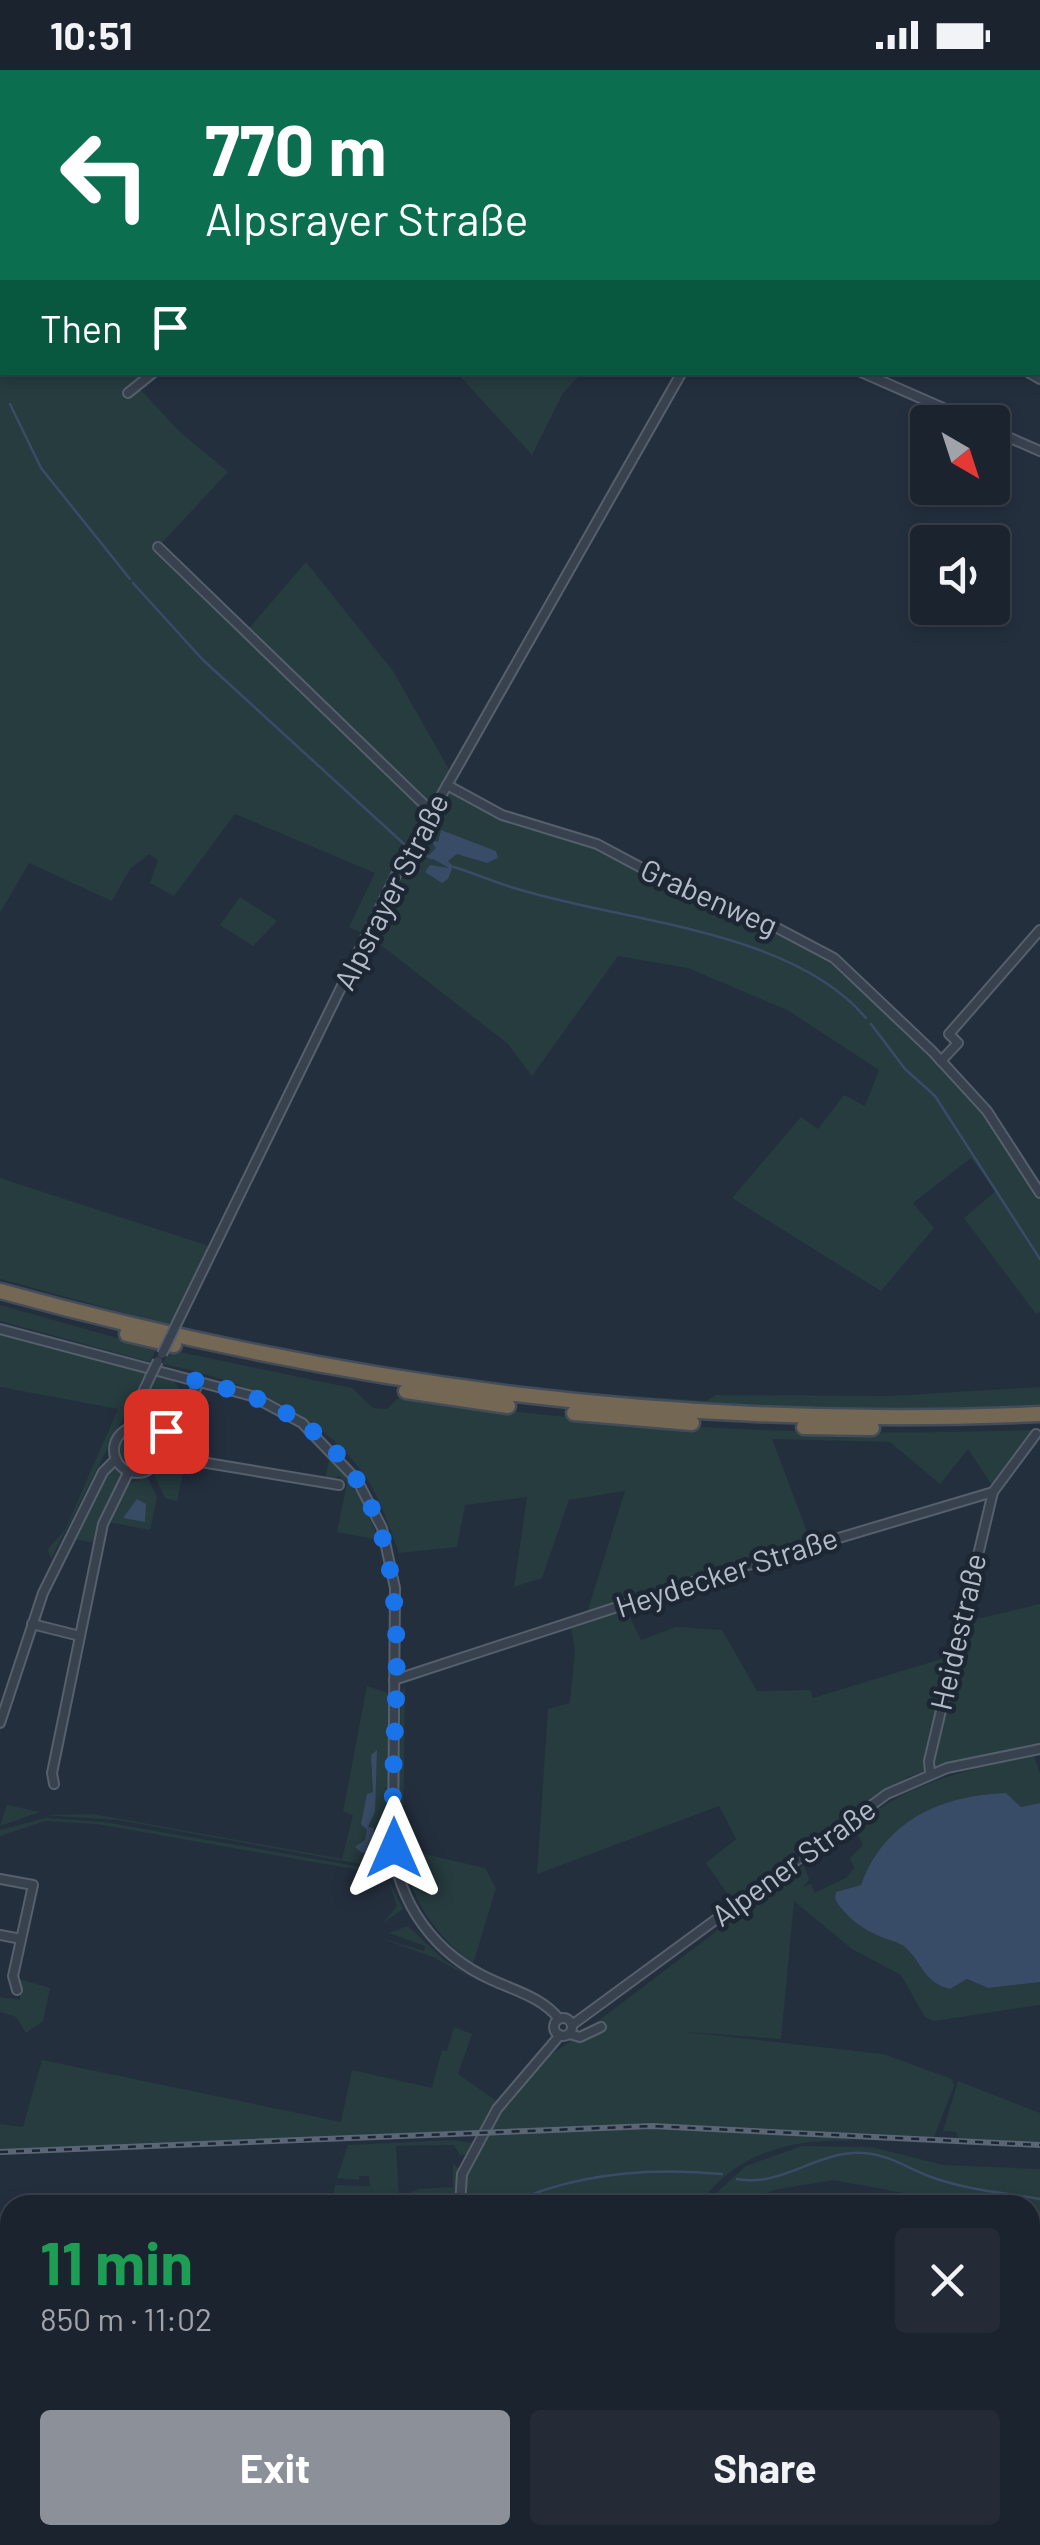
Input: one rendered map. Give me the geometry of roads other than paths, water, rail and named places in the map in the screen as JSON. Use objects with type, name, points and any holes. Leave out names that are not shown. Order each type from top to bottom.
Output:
[{"type":"highway","points":[[0,1291],[288,1361],[557,1402],[829,1418],[1040,1414]]},
{"type":"highway","points":[[0,1301],[287,1371],[517,1407],[782,1427],[1038,1429]]},
{"type":"street","points":[[128,393],[150,375]]},
{"type":"street","name":"Alpsrayer Straße","points":[[0,1724],[32,1624],[101,1476],[116,1459],[116,1440],[135,1427],[138,1405],[151,1375],[431,810],[680,375]]},
{"type":"street","points":[[868,375],[936,405]]},
{"type":"street","points":[[884,382],[888,375]]},
{"type":"street","points":[[1010,438],[1040,451]]},
{"type":"street","points":[[158,547],[431,810]]},
{"type":"street","name":"Grabenweg","points":[[446,784],[502,814],[597,844],[683,890],[764,921],[834,958],[987,1111],[1040,1193]]},
{"type":"street","points":[[941,1061],[958,1043],[949,1034],[1040,930]]},
{"type":"street","points":[[0,1329],[252,1396],[302,1422],[357,1480],[382,1528],[390,1561],[396,1614],[394,1848],[411,1907],[428,1933],[458,1961],[541,2002],[559,2020]]},
{"type":"street","points":[[157,1440],[181,1416],[194,1380]]},
{"type":"street","points":[[135,1427],[157,1440]]},
{"type":"street","points":[[993,1492],[1038,1429]]},
{"type":"street","points":[[116,1459],[129,1471],[147,1470],[159,1454],[157,1440]]},
{"type":"street","points":[[159,1454],[324,1486],[339,1485]]},
{"type":"street","points":[[54,1784],[52,1774],[102,1524],[129,1471]]},
{"type":"street","name":"Heydecker Straße","points":[[394,1680],[718,1574],[993,1492]]},
{"type":"street","name":"Heidestraße","points":[[930,1773],[928,1761],[993,1492]]},
{"type":"street","points":[[32,1624],[80,1636]]},
{"type":"street","name":"Alpener Straße","points":[[461,2195],[462,2174],[497,2109],[567,2032],[888,1794],[930,1773],[1040,1749]]},
{"type":"street","points":[[0,1879],[33,1885],[14,1976],[17,1990]]},
{"type":"street","points":[[0,1935],[21,1939]]},
{"type":"street","points":[[567,2032],[566,2019],[559,2020],[554,2026],[567,2032],[580,2038],[601,2027]]},
{"type":"water","points":[[441,830],[496,851],[498,858],[487,863],[457,854],[448,861],[453,866],[442,883],[425,872],[430,865],[449,868],[428,856],[436,848],[430,840],[438,842]]},
{"type":"water","points":[[137,1499],[146,1504],[145,1522],[123,1518]]},
{"type":"water","points":[[377,1750],[375,1812],[368,1827],[374,1828],[372,1851],[362,1853],[355,1847],[365,1840],[367,1830],[361,1824],[367,1794],[373,1792],[371,1755]]},
{"type":"water","points":[[1006,1793],[1021,1807],[1040,1803],[1040,1982],[988,1988],[967,1979],[950,1989],[929,1977],[903,1945],[870,1931],[850,1917],[835,1899],[836,1892],[861,1885],[884,1844],[918,1816],[959,1799]]},
{"type":"waterway","points":[[10,404],[41,468],[130,579]]},
{"type":"waterway","points":[[133,583],[203,660],[404,844]]},
{"type":"waterway","points":[[415,851],[432,858]]},
{"type":"waterway","points":[[454,867],[554,899],[749,946],[794,964],[833,988],[866,1018]]},
{"type":"waterway","points":[[871,1024],[905,1069],[935,1096],[1040,1259]]},
{"type":"waterway","points":[[737,2179],[769,2178],[831,2157],[863,2153],[891,2159],[947,2182],[1016,2195]]},
{"type":"waterway","points":[[530,2195],[612,2175],[667,2171],[722,2174]]},
{"type":"railway","points":[[0,2152],[652,2126],[1040,2145]]}]
